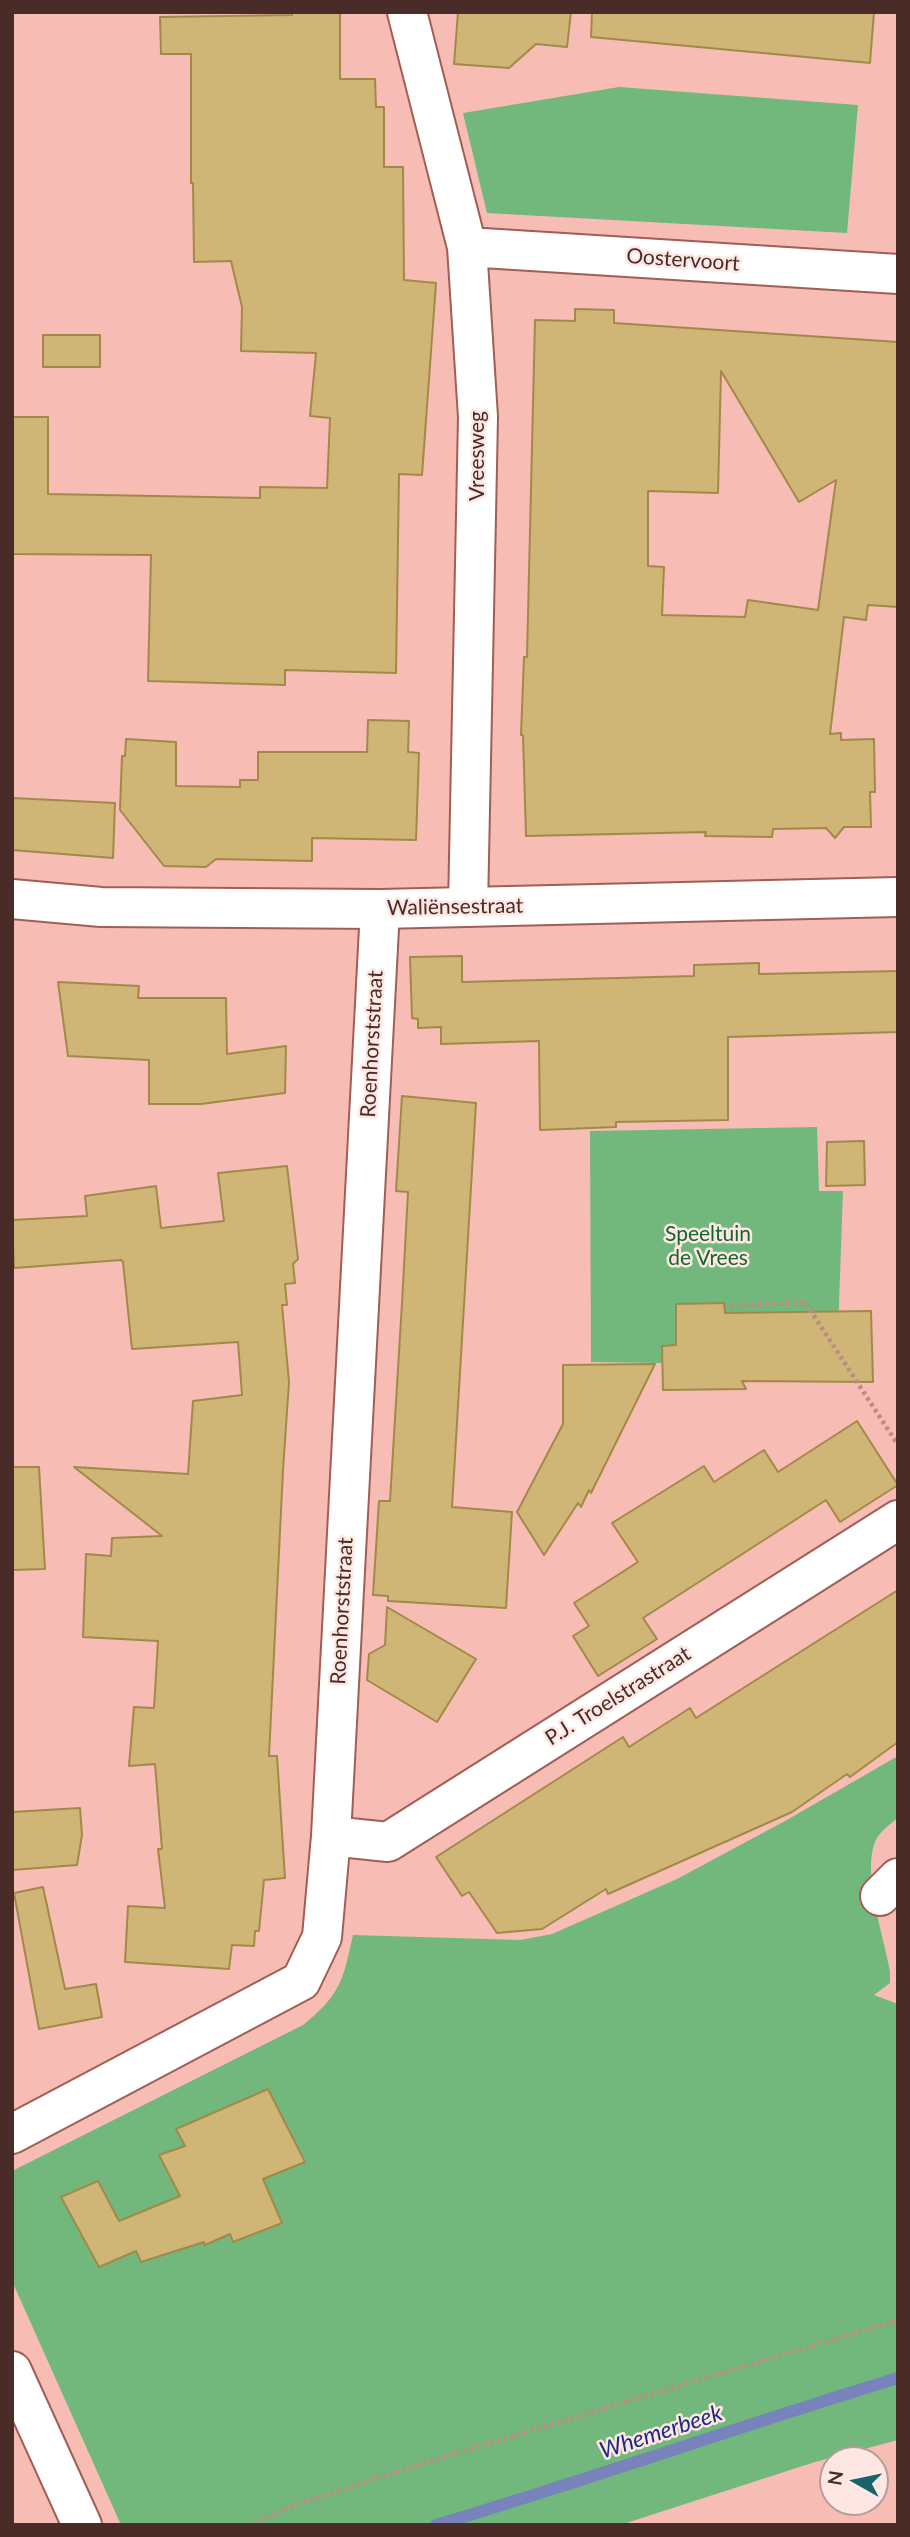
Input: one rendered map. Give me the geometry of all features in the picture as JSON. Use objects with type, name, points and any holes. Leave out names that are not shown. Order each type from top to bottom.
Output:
[{"type":"street","name":"Vreesweg","points":[[407,12],[467,247],[478,417],[468,907]]},
{"type":"street","name":"Oostervoort","points":[[467,247],[898,274]]},
{"type":"street","name":"Waliënsestraat","points":[[12,899],[101,908],[380,909],[898,897]]},
{"type":"street","name":"Roenhorststraat","points":[[12,2134],[300,1981],[323,1937],[331,1836],[380,909]]},
{"type":"street","name":"P.J. Troelstrastraat","points":[[331,1836],[388,1842],[898,1520]]},
{"type":"street","points":[[12,2371],[82,2525]]},
{"type":"path","points":[[730,1306],[805,1302],[898,1445]]},
{"type":"path","points":[[252,2525],[289,2507],[414,2466],[898,2320]]},
{"type":"green space","points":[[619,87],[858,105],[847,233],[487,213],[463,113]]},
{"type":"green space","name":"Speeltuin de Vrees","points":[[817,1127],[819,1191],[843,1191],[837,1360],[591,1362],[590,1131]]},
{"type":"green space","points":[[898,1756],[898,1818],[882,1831],[875,1842],[871,1871],[875,1906],[890,1972],[890,1983],[874,1995],[898,2004],[898,2440],[875,2446],[819,2446],[819,2461],[620,2525],[121,2525],[12,2281],[12,2171],[303,2025],[325,2005],[338,1986],[353,1935],[520,1940],[552,1934],[677,1879]]},
{"type":"building","points":[[292,12],[340,12],[340,79],[375,79],[376,107],[384,107],[384,167],[403,167],[404,280],[436,283],[422,475],[399,474],[396,673],[285,670],[285,685],[148,681],[151,555],[12,554],[12,417],[48,417],[48,494],[260,498],[260,487],[327,488],[330,418],[310,416],[316,353],[241,351],[242,307],[231,261],[194,262],[191,54],[161,54],[160,17],[292,15]]},
{"type":"building","points":[[458,12],[571,12],[567,47],[536,44],[509,68],[454,64]]},
{"type":"building","points":[[592,12],[874,12],[870,63],[591,37]]},
{"type":"building","points":[[575,309],[614,310],[614,323],[898,342],[898,607],[868,605],[866,620],[844,617],[830,734],[841,733],[841,740],[874,739],[875,792],[870,792],[871,827],[844,827],[835,838],[826,828],[773,829],[772,837],[705,836],[706,832],[526,836],[521,735],[524,657],[527,657],[535,320],[575,321]],"holes":[[[721,371],[799,502],[836,480],[818,610],[748,600],[745,617],[662,615],[664,567],[648,566],[648,491],[718,493]]]},
{"type":"building","points":[[43,335],[100,335],[100,367],[43,367]]},
{"type":"building","points":[[368,720],[409,721],[408,752],[419,753],[416,840],[312,838],[312,861],[216,859],[206,867],[164,866],[120,810],[122,756],[125,756],[126,739],[176,742],[176,786],[240,787],[240,780],[258,780],[258,752],[367,752]]},
{"type":"building","points":[[12,798],[115,803],[113,858],[12,850]]},
{"type":"building","points":[[462,956],[462,982],[694,976],[694,965],[759,963],[759,974],[898,971],[898,1032],[728,1037],[728,1120],[616,1122],[616,1127],[540,1130],[539,1041],[441,1044],[441,1027],[418,1028],[418,1019],[412,1018],[410,957]]},
{"type":"building","points":[[58,982],[139,986],[138,998],[226,998],[227,1054],[286,1046],[285,1093],[201,1104],[149,1104],[149,1060],[68,1056]]},
{"type":"building","points":[[402,1096],[476,1103],[452,1507],[512,1512],[506,1608],[388,1601],[388,1596],[373,1595],[379,1501],[390,1501],[402,1303],[408,1192],[396,1191]]},
{"type":"building","points":[[864,1141],[865,1185],[826,1186],[827,1142]]},
{"type":"building","points":[[287,1166],[298,1259],[293,1264],[295,1283],[285,1284],[287,1305],[282,1305],[289,1382],[269,1756],[277,1756],[285,1878],[264,1880],[259,1931],[255,1931],[254,1946],[232,1945],[229,1969],[125,1962],[128,1906],[165,1908],[158,1849],[162,1849],[155,1764],[129,1766],[134,1707],[154,1708],[158,1641],[83,1637],[86,1554],[111,1556],[112,1538],[162,1536],[74,1467],[188,1474],[193,1401],[242,1395],[238,1342],[132,1349],[123,1262],[121,1260],[14,1268],[12,1220],[87,1216],[85,1196],[156,1186],[161,1228],[224,1221],[218,1173]]},
{"type":"building","points":[[724,1303],[725,1313],[871,1311],[873,1382],[742,1381],[746,1389],[663,1390],[662,1346],[676,1345],[676,1304]]},
{"type":"building","points":[[655,1364],[591,1493],[589,1490],[581,1507],[578,1503],[544,1555],[517,1512],[563,1424],[563,1365]]},
{"type":"building","points":[[857,1421],[898,1485],[840,1522],[826,1500],[643,1618],[657,1639],[598,1676],[573,1636],[589,1626],[574,1603],[638,1562],[612,1523],[704,1466],[714,1482],[764,1450],[778,1472]]},
{"type":"building","points":[[12,1467],[39,1467],[45,1569],[12,1570]]},
{"type":"building","points":[[898,1590],[898,1742],[850,1777],[847,1774],[792,1812],[608,1894],[606,1889],[542,1929],[497,1933],[469,1892],[462,1896],[436,1857],[623,1737],[629,1747],[690,1708],[696,1718]]},
{"type":"building","points":[[387,1607],[476,1659],[437,1722],[367,1680],[369,1654],[385,1645]]},
{"type":"building","points":[[80,1808],[82,1835],[77,1865],[12,1870],[12,1812]]},
{"type":"building","points":[[43,1887],[65,1989],[96,1984],[102,2017],[39,2029],[14,1893]]},
{"type":"building","points":[[268,2089],[305,2162],[263,2179],[282,2223],[233,2242],[230,2234],[205,2245],[204,2242],[141,2262],[136,2251],[99,2267],[61,2197],[98,2181],[119,2221],[180,2196],[159,2155],[185,2146],[176,2129]]},
{"type":"waterway","name":"Whemerbeek","points":[[436,2525],[898,2378]]}]
